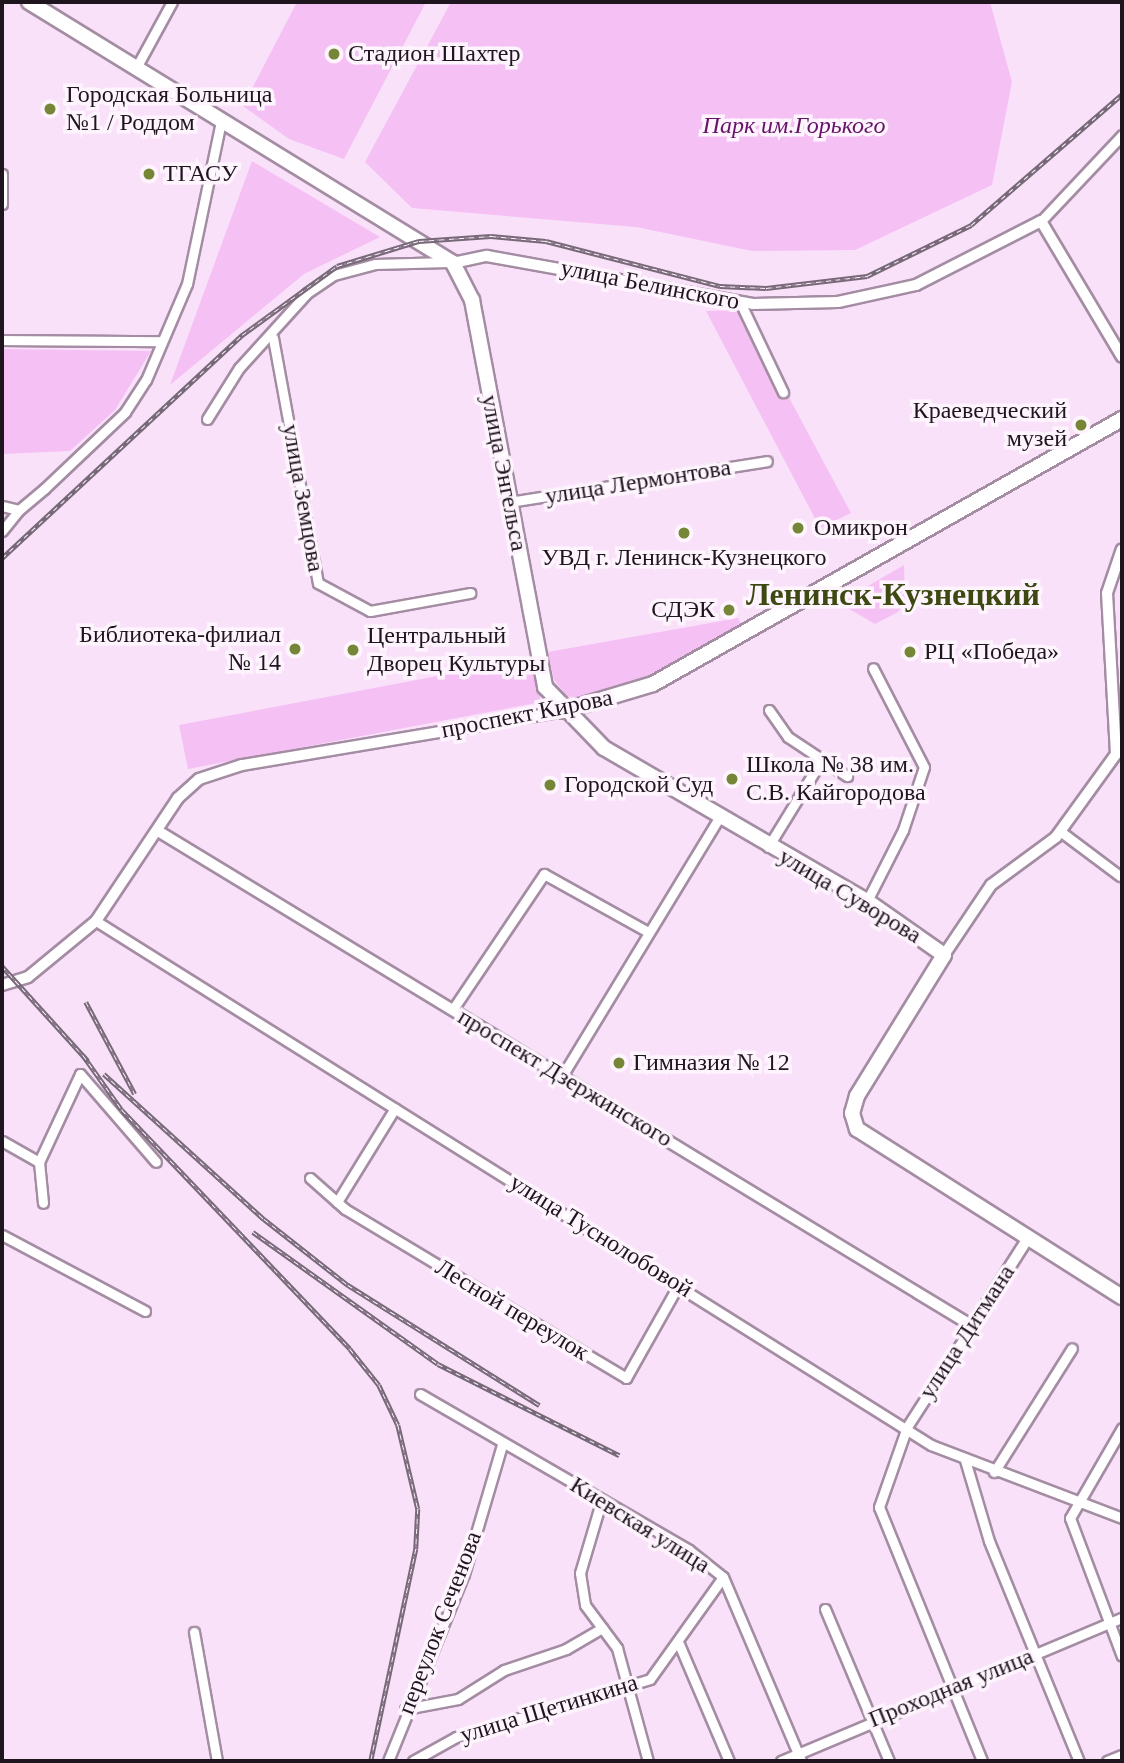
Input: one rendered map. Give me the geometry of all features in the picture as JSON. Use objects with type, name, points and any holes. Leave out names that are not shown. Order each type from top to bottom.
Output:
[{"type":"main road","points":[[29,2],[453,263]]},
{"type":"main road","name":"улица Энгельса","points":[[453,263],[472,300],[545,687]]},
{"type":"main road","name":"проспект Кирова","points":[[563,711],[653,684],[1122,419]]},
{"type":"main road","name":"улица Суворова","points":[[545,687],[563,711],[604,748],[768,847],[867,901],[944,955],[852,1113],[870,1140],[1122,1297]]},
{"type":"street","points":[[136,68],[172,2]]},
{"type":"street","points":[[2,531],[19,510],[124,412],[161,341],[200,236],[221,121]]},
{"type":"street","points":[[1122,135],[1041,221],[1122,357]]},
{"type":"street","points":[[2,174],[2,204]]},
{"type":"street","name":"улица Белинского","points":[[453,263],[488,256],[740,302],[876,298],[1041,221]]},
{"type":"street","points":[[207,419],[239,369],[274,338],[307,293],[334,275],[375,264],[453,263]]},
{"type":"street","points":[[740,302],[783,392]]},
{"type":"street","name":"улица Земцова","points":[[274,338],[318,583],[370,611],[470,593]]},
{"type":"street","points":[[2,341],[161,341]]},
{"type":"street","name":"улица Лермонтова","points":[[509,502],[767,461]]},
{"type":"street","points":[[2,506],[19,510]]},
{"type":"street","points":[[944,955],[991,885],[1029,862],[1060,831],[1112,762],[1120,733],[1107,664],[1107,593],[1122,549]]},
{"type":"street","points":[[1107,664],[1122,671]]},
{"type":"street","points":[[867,901],[903,830],[924,767],[873,668]]},
{"type":"street","points":[[769,710],[788,737],[847,776]]},
{"type":"street","name":"проспект Кирова","points":[[2,985],[28,977],[96,921],[158,831],[199,779],[242,765],[563,711]]},
{"type":"street","points":[[768,847],[821,761]]},
{"type":"street","points":[[562,1076],[720,816]]},
{"type":"street","name":"проспект Дзержинского","points":[[158,831],[972,1326]]},
{"type":"street","points":[[1060,831],[1120,876]]},
{"type":"street","points":[[453,1009],[544,874],[648,932]]},
{"type":"street","name":"улица Туснолобовой","points":[[96,921],[907,1427],[965,1460],[1122,1518]]},
{"type":"street","points":[[43,1203],[39,1162],[80,1074],[156,1162]]},
{"type":"street","points":[[337,1202],[395,1108]]},
{"type":"street","points":[[2,1141],[39,1162]]},
{"type":"street","name":"Лесной переулок","points":[[310,1178],[337,1202],[626,1378],[679,1284]]},
{"type":"street","points":[[2,1235],[145,1311]]},
{"type":"street","name":"улица Дитмана","points":[[982,1761],[879,1507],[907,1427],[1028,1238]]},
{"type":"street","points":[[995,1472],[1072,1348]]},
{"type":"street","name":"Киевская улица","points":[[420,1394],[601,1502],[689,1550],[723,1577],[799,1757]]},
{"type":"street","points":[[1122,1428],[1077,1500],[1070,1518],[1122,1656]]},
{"type":"street","name":"переулок Сеченова","points":[[387,1761],[405,1709],[464,1574],[502,1444]]},
{"type":"street","points":[[965,1460],[1033,1654],[1079,1761]]},
{"type":"street","points":[[601,1502],[580,1573],[585,1605],[617,1648],[622,1686],[648,1761]]},
{"type":"street","name":"улица Щетинкина","points":[[413,1761],[456,1737],[558,1711],[622,1686],[650,1679],[679,1644],[723,1577]]},
{"type":"street","points":[[825,1609],[889,1761]]},
{"type":"street","name":"Проходная улица","points":[[781,1761],[799,1757],[872,1719],[1122,1618]]},
{"type":"street","points":[[405,1709],[458,1699],[503,1670],[566,1649],[602,1628]]},
{"type":"street","points":[[194,1632],[218,1761]]},
{"type":"street","points":[[679,1644],[729,1761]]},
{"type":"street","points":[[1107,1761],[1122,1755]]},
{"type":"green space","name":"Стадион Шахтер","points":[[297,2],[426,2],[344,159],[289,139],[243,106]]},
{"type":"green space","name":"Парк им.Горького","points":[[451,2],[990,2],[1012,82],[992,185],[855,250],[752,251],[636,227],[412,208],[365,162]]},
{"type":"green space","points":[[252,161],[380,237],[304,274],[170,385]]},
{"type":"green space","points":[[742,310],[851,513],[820,528],[706,311]]},
{"type":"green space","points":[[2,349],[151,351],[115,410],[70,451],[2,454]]},
{"type":"green space","points":[[904,565],[905,603],[898,612],[875,624],[839,603]]},
{"type":"green space","points":[[738,618],[742,626],[655,675],[581,700],[567,696],[554,680],[548,652]]},
{"type":"green space","points":[[533,658],[541,702],[188,769],[179,725]]},
{"type":"railway","points":[[2,558],[242,335],[337,266],[419,241],[491,236],[546,241],[720,286],[766,288],[867,276],[971,225],[1122,94]]},
{"type":"railway","points":[[2,966],[88,1061]]},
{"type":"railway","points":[[86,1002],[135,1094]]},
{"type":"railway","points":[[83,1055],[122,1110],[350,1349],[379,1385],[398,1425],[418,1509],[416,1549],[371,1761]]},
{"type":"railway","points":[[104,1074],[264,1219],[348,1285],[539,1405]]},
{"type":"railway","points":[[253,1232],[438,1364],[619,1455]]},
{"type":"place","name":"Стадион Шахтер","points":[[334,54]]},
{"type":"place","name":"Городская Больница №1 / Роддом","points":[[50,109]]},
{"type":"place","name":"ТГАСУ","points":[[149,174]]},
{"type":"place","name":"Краеведческий музей","points":[[1081,425]]},
{"type":"place","name":"Омикрон","points":[[798,528]]},
{"type":"place","name":"УВД г. Ленинск-Кузнецкого","points":[[684,533]]},
{"type":"place","name":"СДЭК","points":[[729,610]]},
{"type":"place","name":"Библиотека-филиал № 14","points":[[295,649]]},
{"type":"place","name":"Центральный Дворец Культуры","points":[[353,650]]},
{"type":"place","name":"РЦ «Победа»","points":[[910,652]]},
{"type":"place","name":"Школа № 38 им. С.В. Кайгородова","points":[[732,779]]},
{"type":"place","name":"Городской Суд","points":[[550,785]]},
{"type":"place","name":"Гимназия № 12","points":[[619,1063]]},
{"type":"district","name":"Ленинск-Кузнецкий","points":[[893,594]]}]
